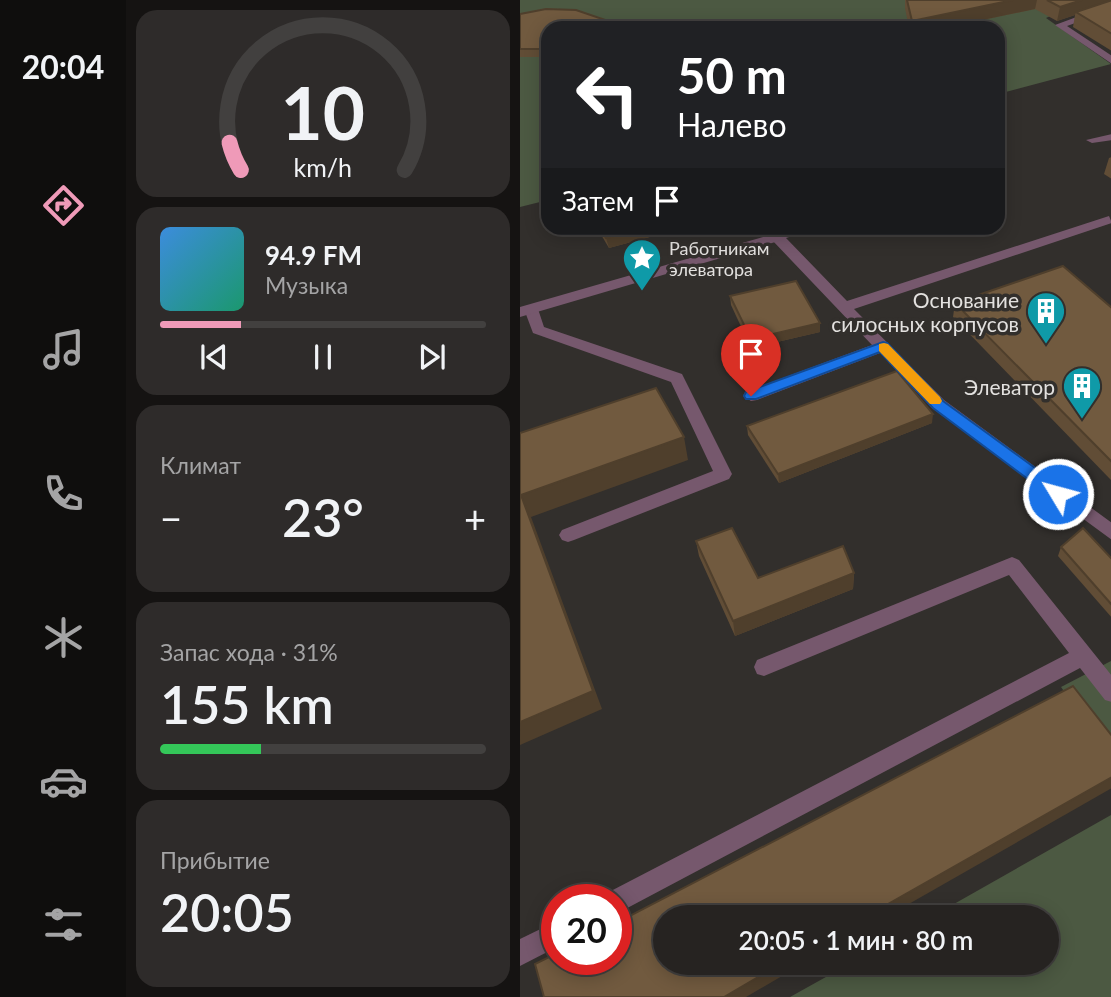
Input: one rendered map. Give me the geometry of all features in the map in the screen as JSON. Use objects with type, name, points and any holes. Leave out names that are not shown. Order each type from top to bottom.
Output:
[{"type":"street","points":[[1102,0],[1111,6]]},
{"type":"street","points":[[1111,6],[1060,25],[1111,61]]},
{"type":"street","points":[[1092,140],[1111,136]]},
{"type":"street","points":[[845,307],[1109,220]]},
{"type":"street","points":[[568,535],[723,474],[678,379],[538,330],[526,310],[783,235]]},
{"type":"street","points":[[777,237],[938,404],[1111,533]]},
{"type":"street","points":[[751,396],[883,346]]},
{"type":"street","points":[[764,667],[1012,565],[1111,693]]},
{"type":"street","points":[[632,894],[1083,656]]},
{"type":"street","points":[[520,953],[541,942]]},
{"type":"green space","points":[[520,0],[1038,0],[1061,11],[1046,18],[1111,64],[1005,92],[1005,21],[541,21],[541,202],[520,207]]},
{"type":"green space","points":[[1111,661],[1111,756],[1061,687]]},
{"type":"green space","points":[[1111,815],[1111,997],[790,997],[829,975],[1059,975],[1059,905],[952,905]]},
{"type":"building","points":[[907,0],[1013,0],[912,21]]},
{"type":"building","points":[[1047,0],[1082,0],[1060,7]]},
{"type":"building","points":[[1112,0],[1112,34],[1076,12]]},
{"type":"building","points":[[546,9],[576,10],[608,21],[541,21],[541,49],[520,49],[520,14]]},
{"type":"building","name":"Основание силосных корпусов","points":[[1063,266],[1112,308],[1112,462],[955,303]]},
{"type":"building","points":[[796,281],[820,323],[751,339],[730,296]]},
{"type":"building","points":[[897,371],[933,414],[778,474],[747,426]]},
{"type":"building","points":[[656,388],[684,437],[521,495],[593,691],[520,722],[520,433]]},
{"type":"building","points":[[732,528],[758,578],[843,546],[854,573],[733,621],[696,541]]},
{"type":"building","points":[[1083,528],[1112,559],[1112,605],[1061,547]]},
{"type":"building","points":[[1073,686],[1112,736],[1112,777],[886,905],[653,905],[653,975],[762,975],[724,997],[544,997],[535,964],[541,961],[541,975],[632,975],[632,915]]},
{"type":"slow traffic","points":[[884,347],[935,401]]},
{"type":"place","name":"Работникам элеватора","points":[[642,292]]},
{"type":"place","name":"Основание силосных корпусов","points":[[1046,345]]},
{"type":"place","name":"Элеватор","points":[[1082,420]]},
{"type":"route","points":[[751,396],[883,346],[938,404],[1058,494]]}]
